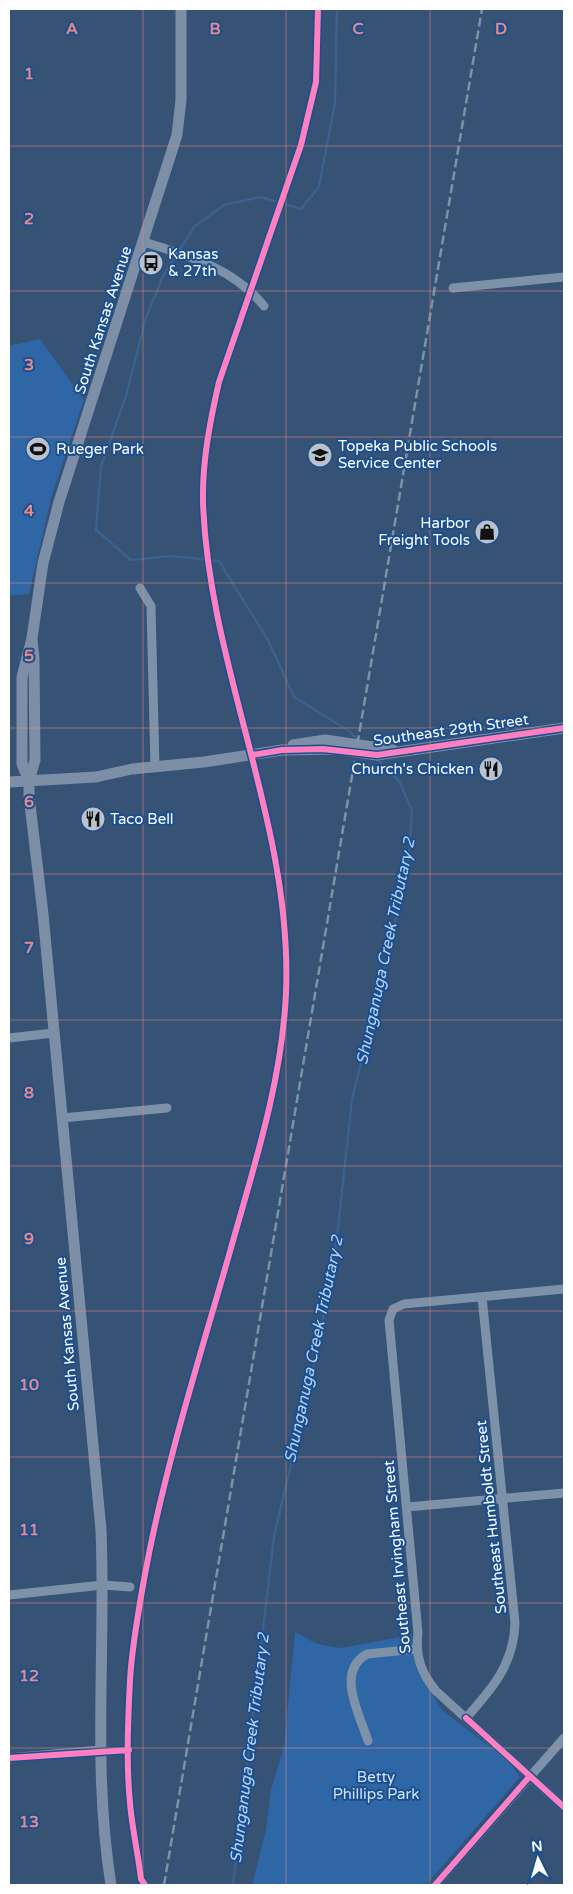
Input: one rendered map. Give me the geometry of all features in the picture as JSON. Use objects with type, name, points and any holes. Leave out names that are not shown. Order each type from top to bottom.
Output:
[{"type":"main road","name":"South Kansas Avenue","points":[[111,1885],[102,1822],[100,1750],[103,1585],[101,1530],[43,914],[35,865],[29,796],[29,781],[35,760],[32,638],[37,598],[49,536],[172,154],[180,120],[182,79],[181,9]]},
{"type":"main road","name":"Southeast 29th Street","points":[[9,782],[95,777],[282,750],[336,749],[377,755],[564,728]]},
{"type":"street","points":[[144,242],[209,264],[234,277],[246,286],[264,306]]},
{"type":"street","points":[[453,288],[564,276]]},
{"type":"street","points":[[140,588],[151,606],[155,767]]},
{"type":"street","points":[[9,1038],[54,1033]]},
{"type":"street","points":[[62,1118],[167,1108]]},
{"type":"street","points":[[482,1297],[564,1289]]},
{"type":"street","name":"Southeast Irvingham Street","points":[[482,1297],[404,1304],[396,1307],[389,1320],[418,1633],[417,1649],[422,1670],[428,1682],[564,1807]]},
{"type":"street","name":"Southeast Humboldt Street","points":[[466,1718],[499,1679],[513,1646],[515,1623],[482,1297]]},
{"type":"street","points":[[407,1507],[564,1493]]},
{"type":"street","points":[[9,1595],[103,1585],[130,1587]]},
{"type":"street","points":[[368,1741],[350,1683],[352,1668],[360,1658],[367,1654],[417,1649]]},
{"type":"street","points":[[435,1885],[564,1738]]},
{"type":"street","points":[[9,1758],[100,1750]]},
{"type":"green space","name":"Rueger Park","points":[[40,339],[84,400],[51,498],[29,594],[9,596],[9,346]]},
{"type":"green space","name":"Betty Phillips Park","points":[[295,1632],[317,1644],[340,1648],[412,1635],[418,1670],[442,1710],[508,1761],[520,1777],[426,1885],[252,1885],[266,1830],[271,1790],[284,1746]]},
{"type":"waterway","name":"Shunganuga Creek Tributary 2","points":[[337,9],[335,102],[319,187],[301,209],[261,197],[224,205],[194,227],[163,276],[146,318],[126,396],[101,466],[96,530],[131,560],[171,556],[219,561],[269,642],[294,697],[349,731],[359,741]]},
{"type":"waterway","name":"Shunganuga Creek Tributary 2","points":[[233,1885],[274,1536],[305,1407],[334,1265],[352,1099],[388,955],[409,854],[412,810],[399,781],[377,759]]},
{"type":"railway","points":[[164,1885],[482,9]]},
{"type":"cycle path","points":[[145,1885],[141,1879],[132,1822],[128,1772],[130,1680],[136,1627],[153,1534],[172,1453],[273,1093],[279,1060],[286,993],[285,931],[277,869],[264,808],[219,626],[209,565],[203,503],[205,457],[219,382],[301,145],[316,82],[318,9]]},
{"type":"cycle path","points":[[252,755],[282,750],[323,749],[377,755],[564,728]]},
{"type":"cycle path","points":[[466,1718],[564,1807]]},
{"type":"cycle path","points":[[9,1758],[129,1750]]},
{"type":"cycle path","points":[[435,1885],[530,1776]]},
{"type":"place","name":"Kansas & 27th","points":[[151,263]]},
{"type":"place","name":"Rueger Park","points":[[38,449]]},
{"type":"place","name":"Topeka Public Schools Service Center","points":[[320,455]]},
{"type":"place","name":"Harbor Freight Tools","points":[[487,532]]},
{"type":"place","name":"Church's Chicken","points":[[491,769]]},
{"type":"place","name":"Taco Bell","points":[[93,819]]}]
